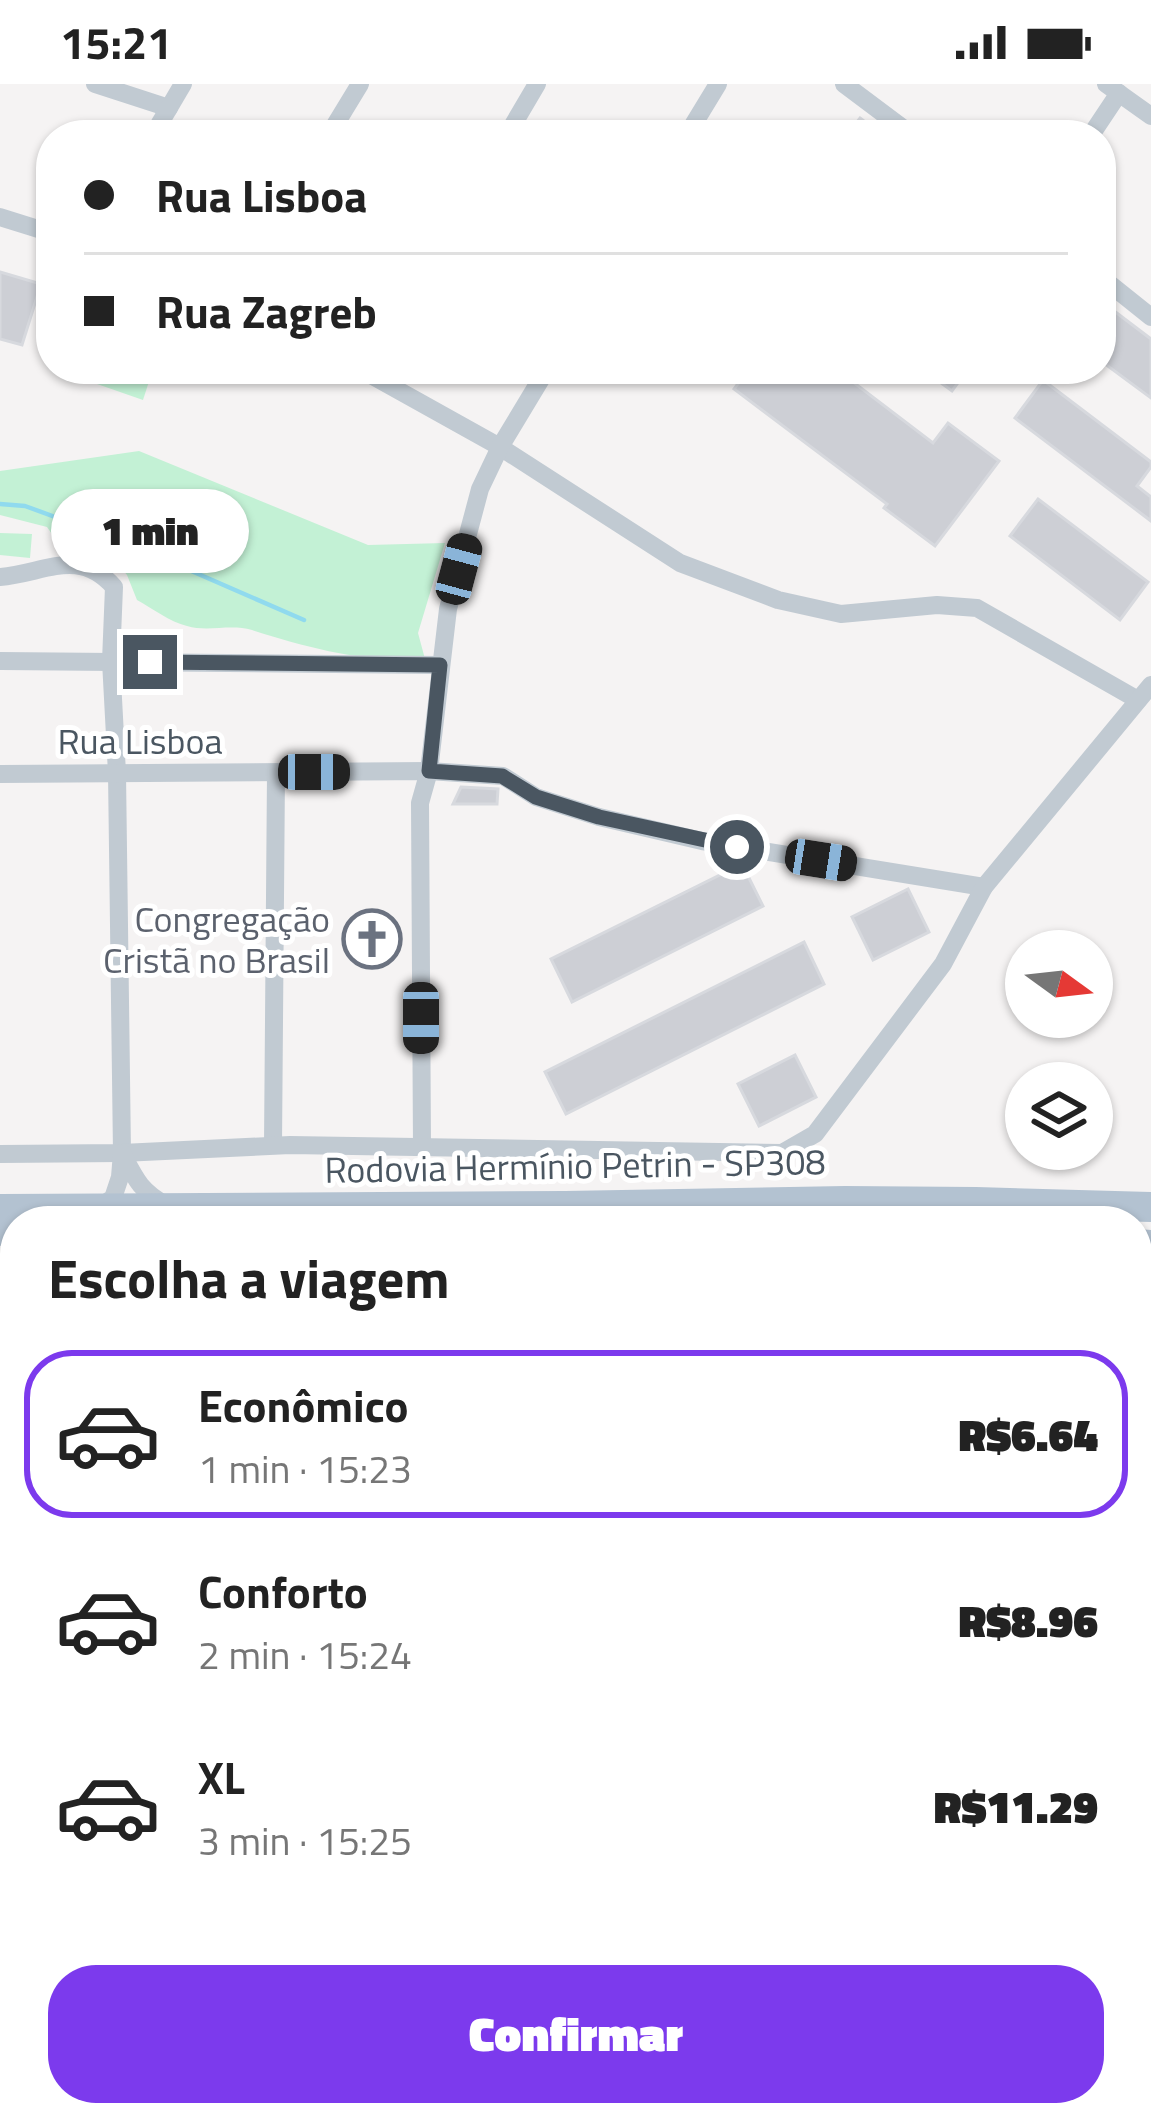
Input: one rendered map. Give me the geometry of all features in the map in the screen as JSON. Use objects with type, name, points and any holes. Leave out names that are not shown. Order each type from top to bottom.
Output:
[{"type":"main road","points":[[976,1202],[1151,1186]]},
{"type":"main road","name":"Rodovia Hermínio Petrin - SP308","points":[[331,1206],[976,1202],[1116,1206]]},
{"type":"street","points":[[95,84],[170,108]]},
{"type":"street","points":[[162,120],[183,84]]},
{"type":"street","points":[[338,120],[360,84]]},
{"type":"street","points":[[516,120],[537,84]]},
{"type":"street","points":[[697,120],[718,84]]},
{"type":"street","points":[[844,84],[892,120]]},
{"type":"street","points":[[1098,120],[1112,88],[1151,116]]},
{"type":"street","points":[[0,217],[36,228]]},
{"type":"street","points":[[1116,289],[1151,316]]},
{"type":"street","points":[[0,1154],[273,1145],[782,1153],[815,1134],[943,964],[984,887],[1145,692],[977,608],[937,605],[841,614],[778,600],[680,563],[500,447],[389,384]]},
{"type":"street","points":[[422,1146],[420,803],[429,771],[448,609],[480,489],[538,384]]},
{"type":"street","points":[[0,577],[80,564],[102,573],[114,587],[111,661],[122,1153],[113,1198],[100,1206]]},
{"type":"street","points":[[0,661],[440,665]]},
{"type":"street","name":"Rua Lisboa","points":[[0,774],[429,771],[502,776],[557,804],[701,841],[984,887]]},
{"type":"street","points":[[273,1145],[276,773]]},
{"type":"street","points":[[122,1153],[148,1195],[168,1206]]},
{"type":"green space","points":[[97,384],[148,384],[143,400]]},
{"type":"green space","points":[[139,451],[368,545],[445,543],[418,633],[425,659],[359,656],[244,628],[181,624],[137,600],[127,575],[108,552],[61,547],[47,527],[0,515],[0,471]]},
{"type":"green space","points":[[0,533],[32,534],[30,558],[0,555]]},
{"type":"building","points":[[0,272],[36,283],[36,300],[22,345],[0,339]]},
{"type":"building","points":[[1116,312],[1151,339],[1151,398],[1116,372]]},
{"type":"building","points":[[738,384],[856,384],[933,443],[948,423],[999,461],[935,546],[734,389]]},
{"type":"building","points":[[1040,384],[1048,384],[1151,462],[1137,486],[1151,497],[1151,521],[1015,418]]},
{"type":"building","points":[[1038,499],[1148,582],[1120,620],[1010,536]]},
{"type":"building","points":[[461,787],[498,789],[497,804],[453,804]]},
{"type":"building","points":[[742,864],[763,906],[572,1002],[551,959]]},
{"type":"building","points":[[908,889],[929,932],[873,960],[852,917]]},
{"type":"building","name":"Congregação Cristã no Brasil","points":[[391,920],[393,956],[351,957],[352,922]]},
{"type":"building","points":[[804,942],[824,984],[566,1114],[545,1072]]},
{"type":"building","points":[[795,1055],[816,1097],[759,1126],[738,1084]]},
{"type":"waterway","points":[[0,504],[25,506],[134,546],[304,620]]},
{"type":"place","name":"Congregação Cristã no Brasil","points":[[372,939]]},
{"type":"route","points":[[150,662],[440,665],[429,771],[502,776],[536,797],[599,817],[737,847]]}]
